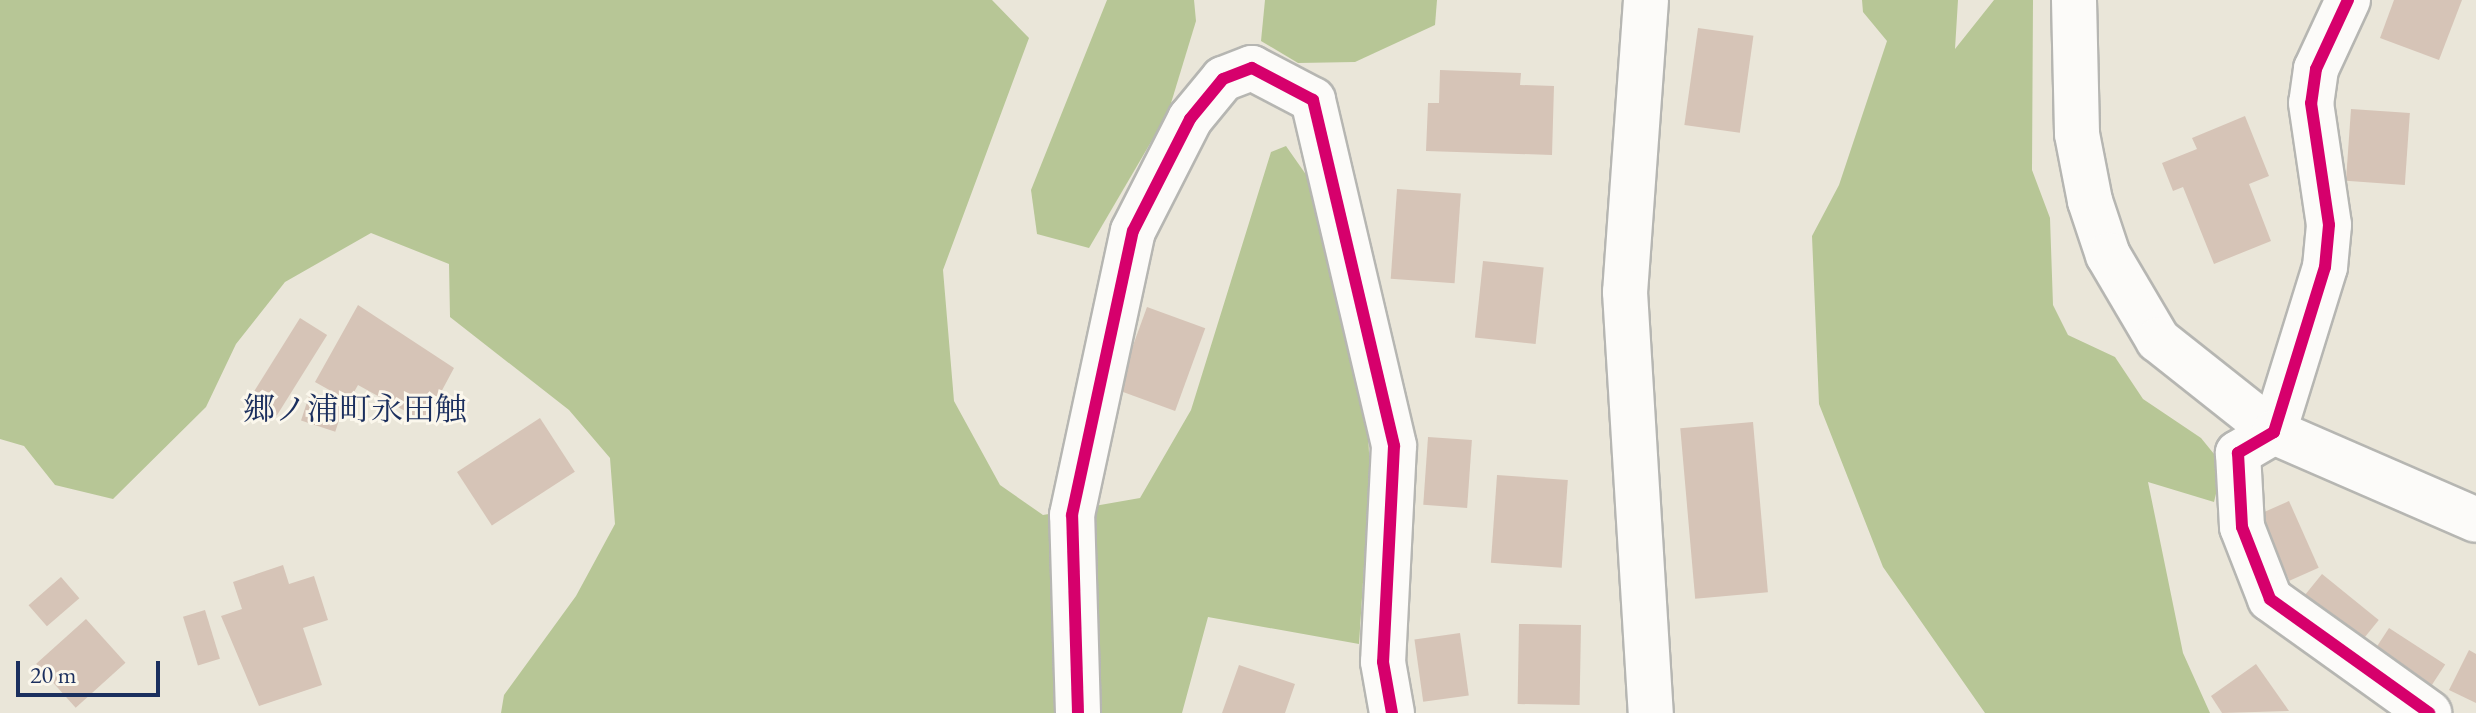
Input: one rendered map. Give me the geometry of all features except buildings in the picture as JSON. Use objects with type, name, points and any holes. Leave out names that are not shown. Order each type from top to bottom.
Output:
[{"type":"street","points":[[1646,0],[1625,292],[1651,713]]},
{"type":"street","points":[[2074,0],[2077,134],[2108,255],[2158,340],[2274,432],[2476,520]]},
{"type":"street","points":[[2348,0],[2316,69],[2311,103],[2329,225],[2325,267],[2274,432],[2238,453],[2242,527],[2270,599],[2429,713]]},
{"type":"street","points":[[1078,713],[1072,515],[1133,231],[1190,119],[1223,79],[1252,68],[1313,100],[1394,446],[1383,662],[1392,713]]},
{"type":"green space","points":[[0,0],[992,0],[1029,38],[943,270],[954,401],[1000,485],[1043,515],[1140,498],[1191,410],[1271,152],[1286,146],[1321,196],[1366,390],[1370,474],[1359,644],[1208,617],[1182,713],[501,713],[504,695],[576,596],[615,524],[610,458],[569,410],[450,317],[449,264],[371,233],[285,282],[236,344],[206,407],[113,499],[55,485],[24,446],[0,439]]},
{"type":"green space","points":[[1107,0],[1194,0],[1196,21],[1168,113],[1089,248],[1037,234],[1031,190]]},
{"type":"green space","points":[[1265,0],[1437,0],[1435,25],[1355,62],[1298,63],[1261,41]]},
{"type":"green space","points":[[1862,0],[1958,0],[1955,49],[1994,0],[2033,0],[2032,170],[2050,218],[2053,305],[2068,335],[2115,357],[2143,399],[2201,438],[2223,465],[2214,502],[2148,482],[2183,653],[2210,713],[1985,713],[1883,567],[1819,404],[1812,236],[1839,185],[1887,41],[1863,12]]},
{"type":"cycle path","points":[[2348,0],[2316,69],[2311,103],[2329,225],[2325,267],[2274,432],[2238,453],[2242,527],[2270,599],[2429,713]]},
{"type":"cycle path","points":[[1078,713],[1072,515],[1133,231],[1190,119],[1223,79],[1252,68],[1313,100],[1394,446],[1383,662],[1392,713]]},
{"type":"district","name":"郷ノ浦町永田触","points":[[355,409]]}]
